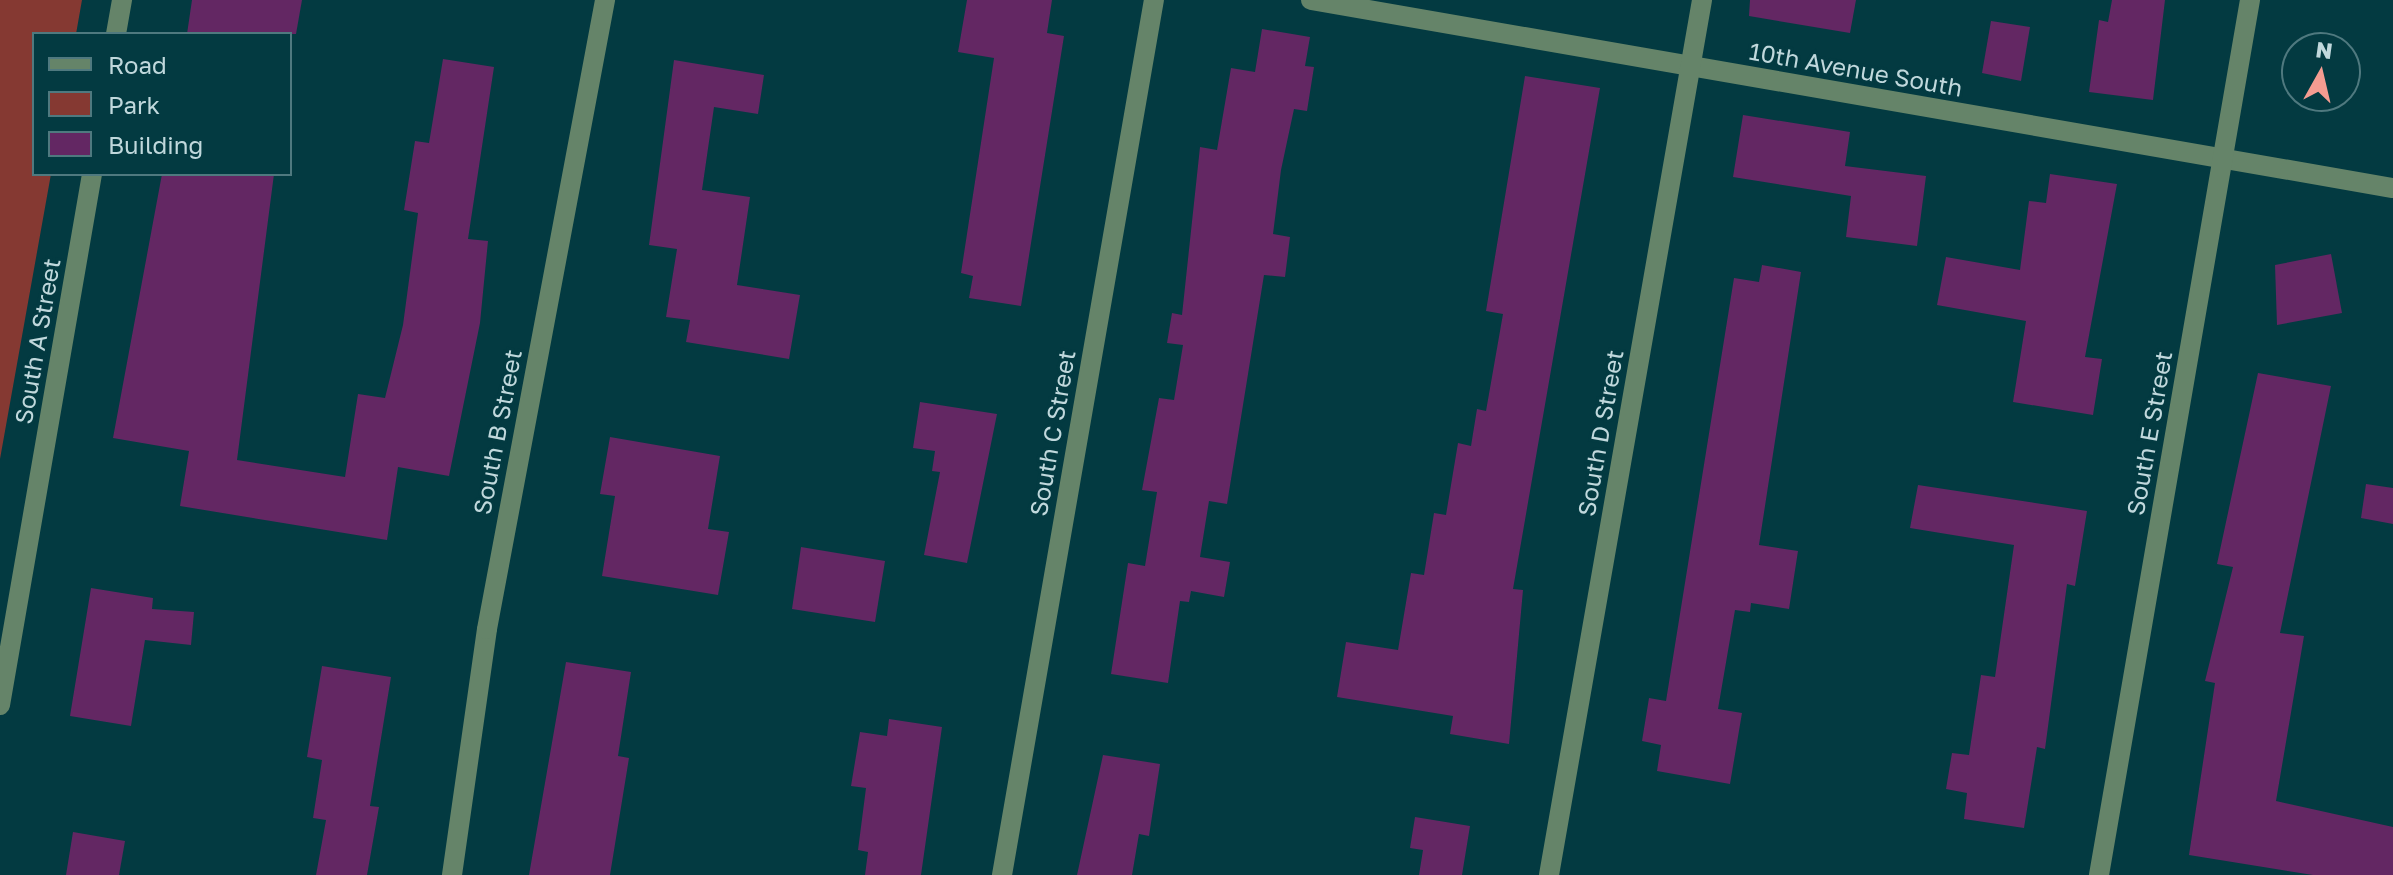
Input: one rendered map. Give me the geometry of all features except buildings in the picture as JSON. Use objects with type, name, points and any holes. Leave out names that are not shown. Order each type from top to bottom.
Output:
[{"type":"street","points":[[116,32],[122,0]]},
{"type":"street","name":"South B Street","points":[[452,875],[487,629],[605,0]]},
{"type":"street","name":"South C Street","points":[[1002,875],[1154,0]]},
{"type":"street","name":"10th Avenue South","points":[[1311,0],[2393,188]]},
{"type":"street","name":"South D Street","points":[[1549,875],[1702,0]]},
{"type":"street","name":"South E Street","points":[[2099,875],[2250,0]]},
{"type":"street","name":"South A Street","points":[[0,705],[92,176]]},
{"type":"green space","points":[[0,0],[82,0],[76,32],[32,32],[32,176],[51,176],[0,459]]}]
